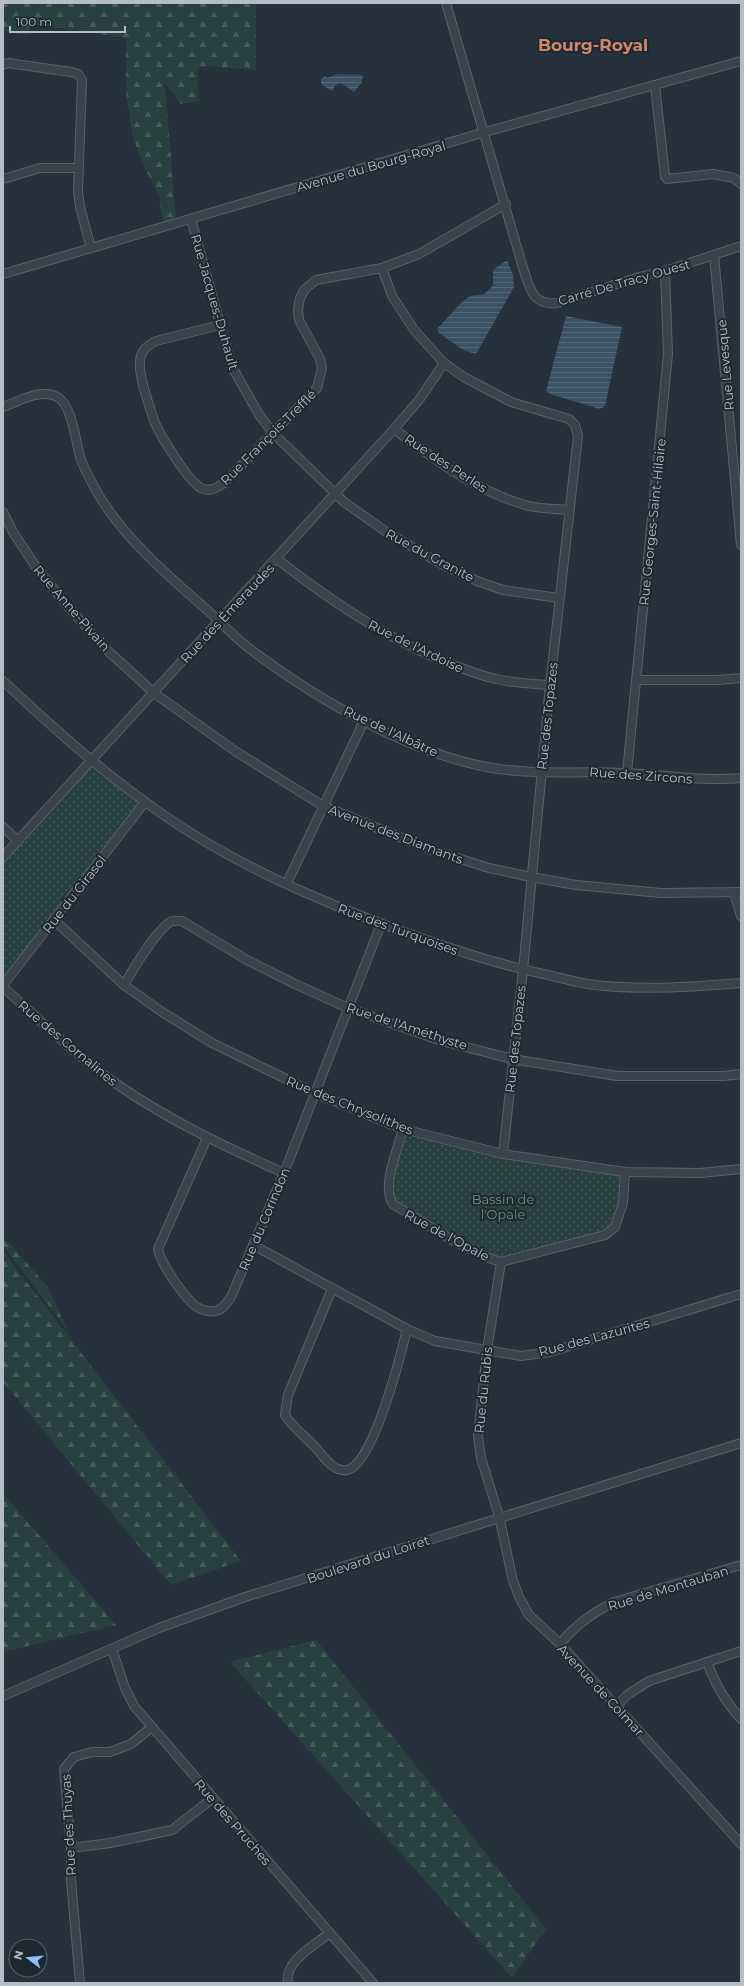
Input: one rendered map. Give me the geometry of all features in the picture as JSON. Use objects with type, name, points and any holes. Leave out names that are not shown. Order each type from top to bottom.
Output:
[{"type":"street","name":"Carré De Tracy Ouest","points":[[446,3],[470,87],[485,132],[527,280],[534,296],[541,302],[548,304],[557,303],[741,246]]},
{"type":"street","name":"Avenue du Bourg-Royal","points":[[3,274],[485,132],[741,61]]},
{"type":"street","points":[[3,65],[8,63],[78,74],[83,85],[78,192],[80,207],[91,248]]},
{"type":"street","points":[[655,85],[666,179],[713,174],[734,178],[741,184]]},
{"type":"street","points":[[3,179],[40,168],[79,168]]},
{"type":"street","name":"Rue François-Trefflé","points":[[220,326],[156,341],[147,346],[142,352],[140,361],[140,371],[156,424],[166,443],[194,482],[208,490],[224,483],[317,388],[321,379],[322,368],[320,358],[299,320],[298,309],[300,298],[305,289],[316,280],[382,268],[419,254],[506,204]]},
{"type":"street","name":"Rue Jacques-Duhault","points":[[191,219],[232,367],[260,416],[273,433],[335,492]]},
{"type":"street","name":"Rue Levesque","points":[[714,255],[739,494],[741,546]]},
{"type":"street","name":"Rue des Topazes","points":[[382,268],[392,296],[415,331],[444,363],[464,377],[511,402],[569,419],[575,425],[578,436],[568,510],[541,772],[523,970],[512,1059],[503,1154]]},
{"type":"street","name":"Rue Georges-Saint-Hilaire","points":[[627,773],[668,354],[664,271]]},
{"type":"street","name":"Rue des Émeraudes","points":[[3,858],[394,429],[419,400],[444,363]]},
{"type":"street","name":"Rue de l'Albâtre","points":[[3,407],[37,395],[47,394],[61,399],[66,406],[81,459],[98,494],[120,524],[167,574],[248,647],[275,667],[364,721],[413,743],[460,761],[494,768],[541,772]]},
{"type":"street","name":"Rue des Perles","points":[[394,429],[422,451],[479,487],[506,499],[531,506],[568,510]]},
{"type":"street","name":"Rue du Granite","points":[[335,492],[344,502],[385,531],[443,565],[477,581],[503,590],[559,598]]},
{"type":"street","name":"Rue Anne-Pivain","points":[[3,512],[13,532],[36,567],[69,608],[107,650],[154,693]]},
{"type":"street","name":"Rue de l'Ardoise","points":[[277,559],[345,609],[402,642],[438,659],[496,679],[550,685]]},
{"type":"street","points":[[637,680],[718,680],[741,678]]},
{"type":"street","name":"Rue des Turquoises","points":[[3,681],[38,714],[92,760],[145,802],[213,845],[286,884],[333,905],[454,950],[523,970],[588,984],[648,988],[695,987],[741,982]]},
{"type":"street","name":"Avenue des Diamants","points":[[154,693],[235,751],[323,806],[432,850],[489,868],[531,877],[623,890],[661,893],[737,893]]},
{"type":"street","points":[[286,884],[364,721]]},
{"type":"street","name":"Rue des Zircons","points":[[541,772],[627,773],[706,779],[741,778]]},
{"type":"street","name":"Rue du Girasol","points":[[3,986],[145,802]]},
{"type":"street","points":[[3,827],[18,841]]},
{"type":"street","points":[[737,893],[741,916]]},
{"type":"street","name":"Rue des Chrysolithes","points":[[54,920],[124,985],[162,1012],[212,1043],[315,1093],[404,1128],[503,1154],[625,1172],[700,1173],[741,1169]]},
{"type":"street","name":"Rue de l'Améthyste","points":[[124,985],[149,946],[170,921],[176,920],[182,921],[247,960],[348,1008],[439,1040],[512,1059],[617,1076],[724,1076],[741,1074]]},
{"type":"street","name":"Rue du Corindon","points":[[207,1138],[158,1249],[160,1258],[165,1267],[197,1307],[215,1311],[224,1306],[231,1298],[284,1173],[381,924]]},
{"type":"street","name":"Rue des Cornalines","points":[[3,986],[62,1041],[120,1086],[169,1118],[207,1138],[284,1173]]},
{"type":"street","name":"Rue de l'Opale","points":[[404,1128],[389,1182],[389,1198],[393,1204],[452,1240],[489,1258],[501,1262],[605,1235],[615,1227],[623,1203],[625,1172]]},
{"type":"street","name":"Rue des Lazurites","points":[[253,1245],[407,1329],[435,1341],[521,1356],[550,1352],[741,1294]]},
{"type":"street","name":"Rue du Rubis","points":[[499,1516],[481,1458],[478,1436],[487,1350],[501,1262]]},
{"type":"street","points":[[332,1288],[288,1395],[285,1414],[290,1422],[317,1448],[329,1463],[339,1469],[347,1470],[353,1468],[360,1462],[370,1446],[397,1369],[407,1329]]},
{"type":"street","name":"Boulevard du Loiret","points":[[3,1696],[159,1628],[245,1597],[499,1516],[741,1443]]},
{"type":"street","name":"Avenue de Colmar","points":[[499,1516],[513,1581],[529,1616],[560,1644],[741,1844]]},
{"type":"street","name":"Rue de Montauban","points":[[560,1644],[570,1631],[579,1623],[596,1610],[614,1602],[741,1565]]},
{"type":"street","name":"Rue des Pruches","points":[[112,1649],[125,1688],[134,1706],[373,1983]]},
{"type":"street","points":[[617,1706],[627,1695],[649,1681],[741,1651]]},
{"type":"street","points":[[707,1662],[715,1685],[741,1719]]},
{"type":"street","name":"Rue des Thuyas","points":[[80,1983],[71,1880],[64,1769],[74,1757],[92,1752],[110,1752],[131,1744],[152,1727]]},
{"type":"street","points":[[70,1848],[110,1843],[172,1830],[213,1798]]},
{"type":"street","points":[[288,1983],[287,1977],[289,1968],[295,1961],[330,1933]]},
{"type":"green space","points":[[3,3],[256,3],[256,70],[201,66],[197,70],[199,101],[181,104],[165,84],[176,220],[163,222],[159,195],[145,169],[133,138],[126,92],[126,38],[30,24],[29,35],[3,31]]},
{"type":"green space","points":[[92,760],[145,802],[3,985],[3,857]]},
{"type":"green space","name":"Bassin de l'Opale","points":[[403,1129],[503,1154],[625,1172],[615,1227],[605,1235],[501,1262],[399,1209],[388,1192]]},
{"type":"green space","points":[[3,1236],[47,1286],[69,1333],[3,1245]]},
{"type":"green space","points":[[3,1251],[241,1561],[171,1585],[3,1382]]},
{"type":"green space","points":[[3,1493],[116,1625],[3,1652]]},
{"type":"green space","points":[[316,1640],[546,1929],[512,1978],[230,1662]]},
{"type":"water","points":[[338,74],[361,75],[363,76],[362,82],[354,92],[341,83],[336,85],[332,91],[321,84],[321,79],[325,76],[327,78]]},
{"type":"water","points":[[507,260],[513,275],[514,287],[476,354],[463,350],[439,333],[437,329],[461,303],[470,296],[484,294],[493,286],[493,270]]},
{"type":"water","points":[[566,316],[622,327],[605,406],[600,409],[550,394],[546,391]]},
{"type":"district","name":"Bourg-Royal","points":[[593,45]]}]
